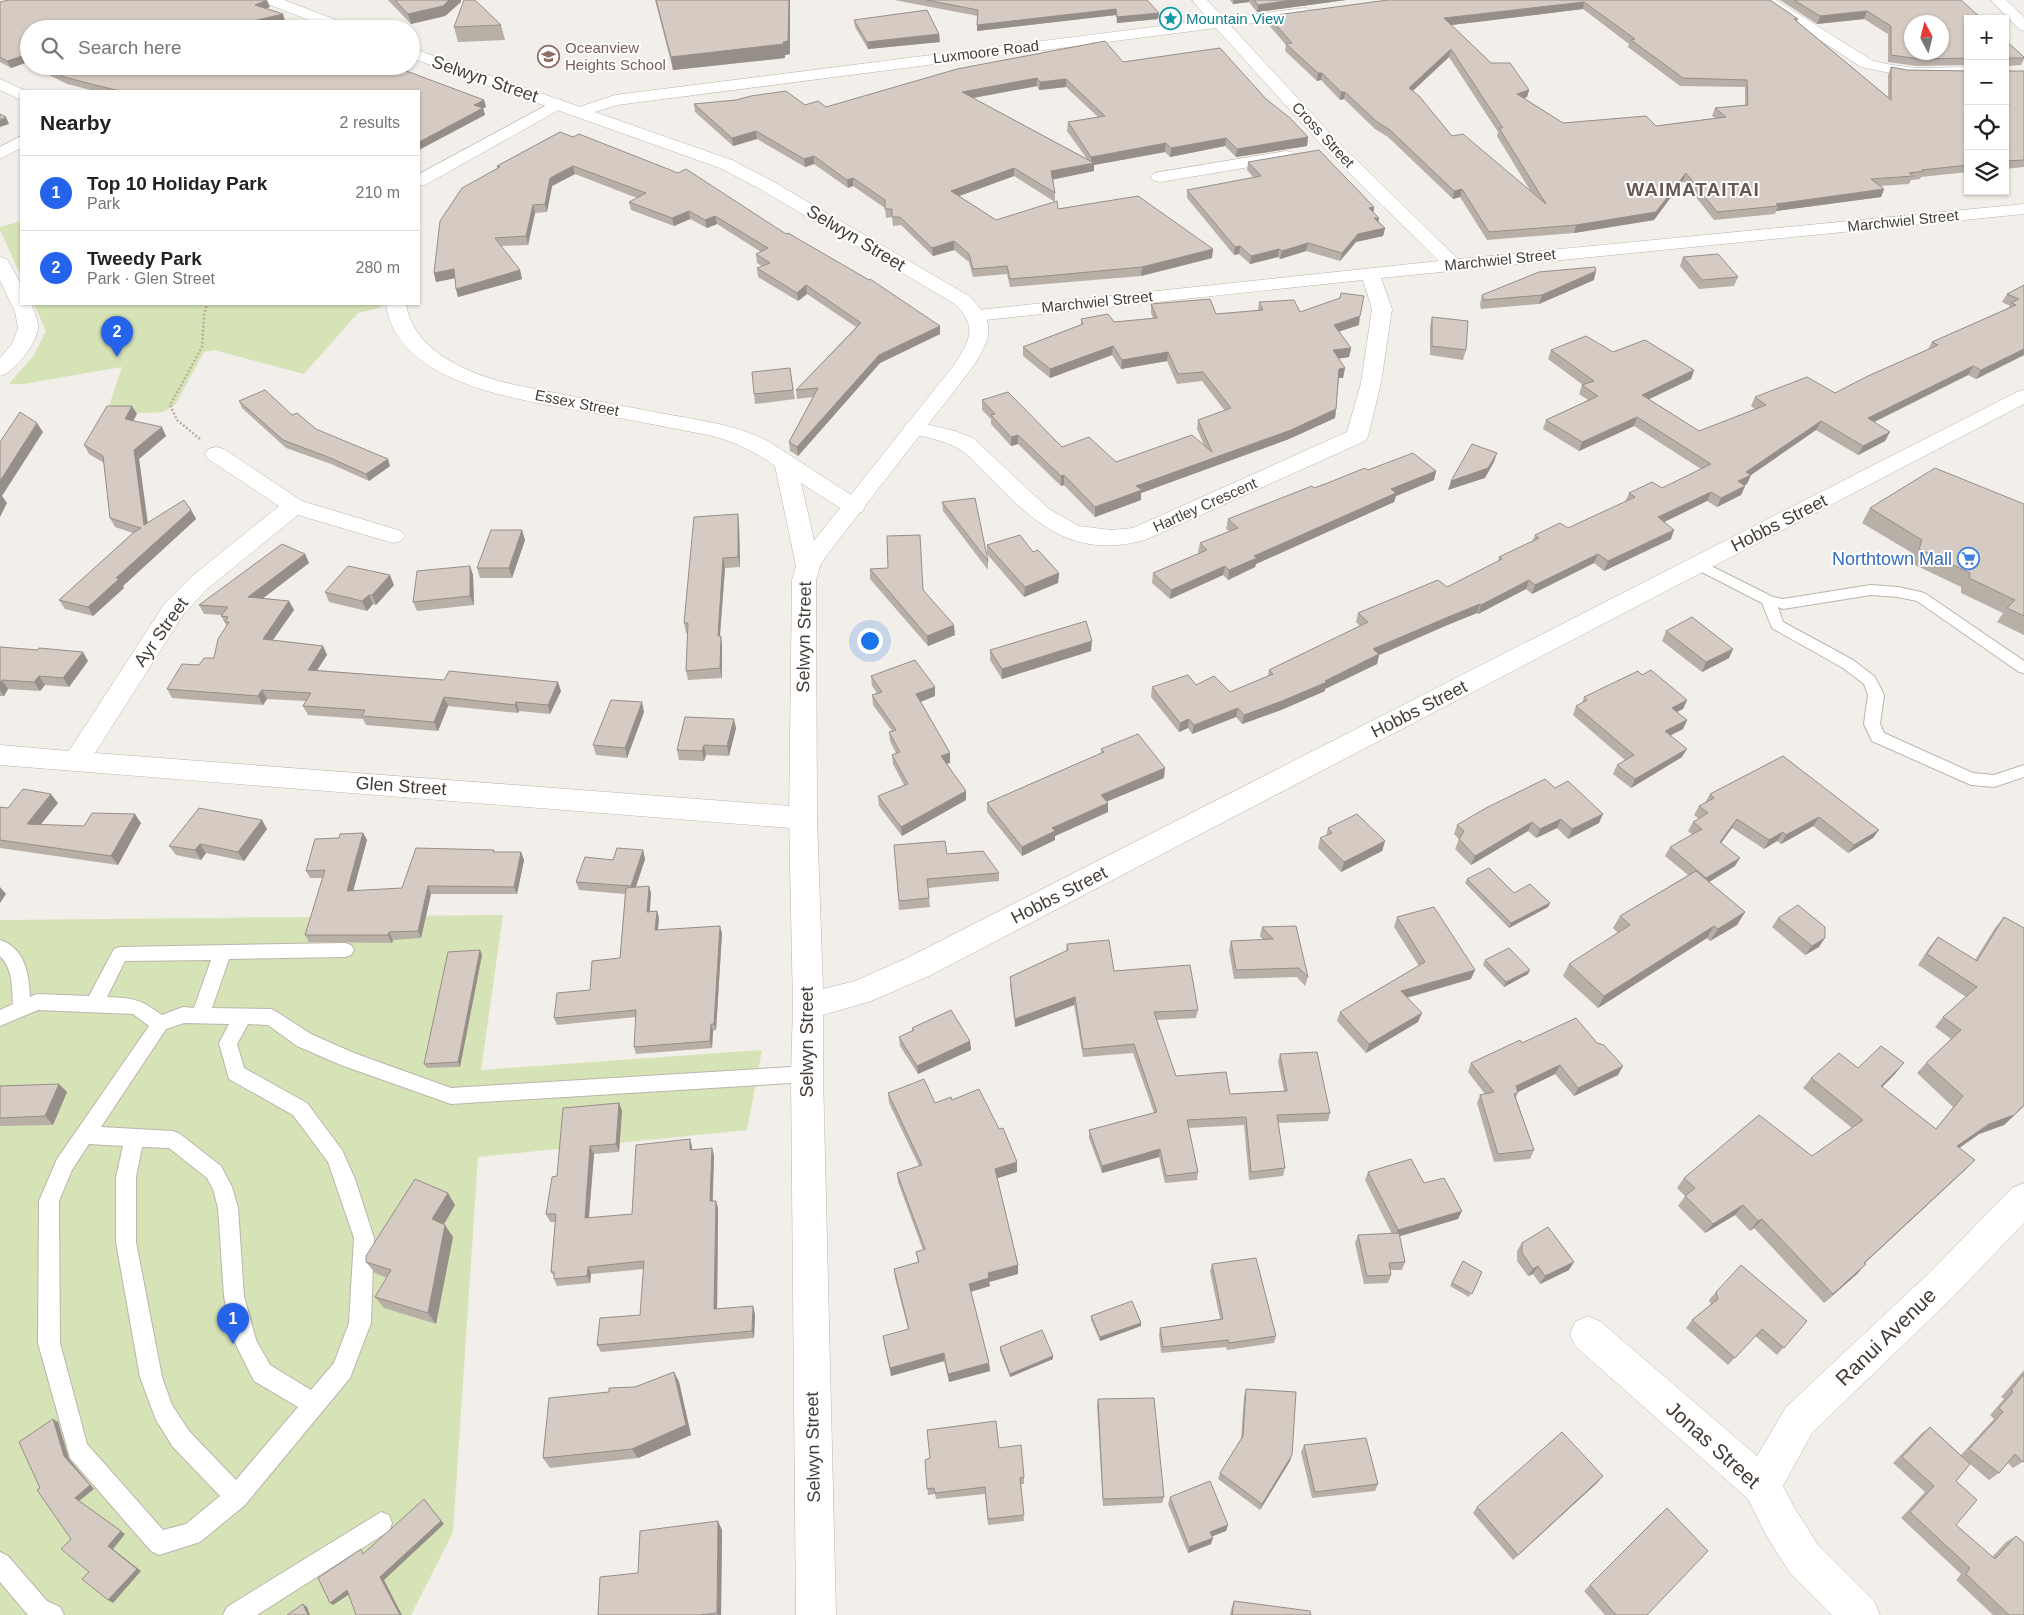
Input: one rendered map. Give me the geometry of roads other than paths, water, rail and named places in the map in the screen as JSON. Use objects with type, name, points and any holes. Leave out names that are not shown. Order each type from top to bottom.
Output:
[{"type":"street","points":[[270,0],[323,20]]},
{"type":"street","name":"Cross Street","points":[[1199,0],[1334,148],[1453,264]]},
{"type":"street","points":[[1766,0],[1867,64],[1910,73],[1964,72]]},
{"type":"street","points":[[1998,0],[2024,26]]},
{"type":"street","name":"Luxmoore Road","points":[[579,112],[615,100],[1318,10]]},
{"type":"street","name":"Selwyn Street","points":[[420,56],[726,164],[766,185],[962,300],[976,315],[981,332],[979,340],[962,368],[808,566],[804,580],[802,596],[803,818],[808,1006],[807,1074],[816,1615]]},
{"type":"street","points":[[0,84],[20,95]]},
{"type":"street","points":[[420,180],[558,104]]},
{"type":"street","points":[[0,154],[20,141]]},
{"type":"street","points":[[1160,177],[1334,148]]},
{"type":"street","name":"Marchwiel Street","points":[[976,315],[1453,264],[2024,209]]},
{"type":"street","points":[[0,262],[20,302]]},
{"type":"street","name":"Hartley Crescent","points":[[915,428],[947,435],[967,444],[1052,524],[1089,537],[1111,539],[1137,535],[1357,436],[1371,383],[1382,309],[1370,273]]},
{"type":"street","points":[[1,368],[22,344],[28,328],[26,314],[22,305]]},
{"type":"street","name":"Essex Street","points":[[396,305],[399,317],[408,334],[419,347],[434,360],[459,372],[489,384],[529,394],[716,430],[744,438],[760,446],[854,506]]},
{"type":"street","name":"Hobbs Street","points":[[808,1006],[860,992],[918,967],[2024,396]]},
{"type":"street","points":[[216,454],[294,506],[393,536]]},
{"type":"street","points":[[786,464],[808,566]]},
{"type":"street","name":"Ayr Street","points":[[76,761],[174,609],[199,583],[294,506]]},
{"type":"street","name":"Glen Street","points":[[0,755],[803,818]]},
{"type":"street","name":"Ranui Avenue","points":[[1762,1485],[1799,1420],[1941,1284],[2024,1199]]},
{"type":"street","name":"Jonas Street","points":[[1588,1334],[1762,1485],[1780,1521],[1804,1559],[1860,1615]]},
{"type":"lane","points":[[1699,565],[1768,600],[1783,604],[1870,590],[1898,592],[1921,597],[2024,668]]},
{"type":"lane","points":[[1768,600],[1778,625],[1848,664],[1870,681],[1876,695],[1872,724],[1878,737],[1971,779],[1994,781],[2024,772]]},
{"type":"lane","points":[[0,947],[13,956],[19,967],[22,1008]]},
{"type":"lane","points":[[94,1004],[120,954],[345,950]]},
{"type":"lane","points":[[200,1015],[223,952]]},
{"type":"lane","points":[[0,1018],[37,1002],[94,1004],[137,1007],[160,1024]]},
{"type":"lane","points":[[243,1017],[228,1043],[236,1073],[300,1109],[335,1156],[345,1180],[364,1238],[360,1323],[342,1370],[237,1497],[192,1534],[159,1543],[78,1450],[49,1343],[49,1201],[64,1165],[160,1024],[183,1015],[271,1017],[304,1040],[451,1096],[807,1074]]},
{"type":"lane","points":[[85,1135],[173,1140],[214,1172],[222,1187],[228,1208],[234,1296],[242,1332],[248,1347],[262,1373],[314,1404]]},
{"type":"lane","points":[[134,1138],[126,1177],[126,1242],[150,1377],[164,1412],[181,1439],[237,1497]]},
{"type":"lane","points":[[235,1615],[381,1523]]},
{"type":"lane","points":[[0,1564],[39,1610],[52,1615]]},
{"type":"place","name":"Mountain View","points":[[1170,19]]},
{"type":"place","name":"Oceanview Heights School","points":[[549,57]]},
{"type":"place","name":"Tweedy Park","points":[[117,357]]},
{"type":"place","name":"Northtown Mall","points":[[1968,559]]},
{"type":"place","name":"Top 10 Holiday Park","points":[[233,1344]]},
{"type":"district","name":"WAIMATAITAI","points":[[1693,189]]}]
